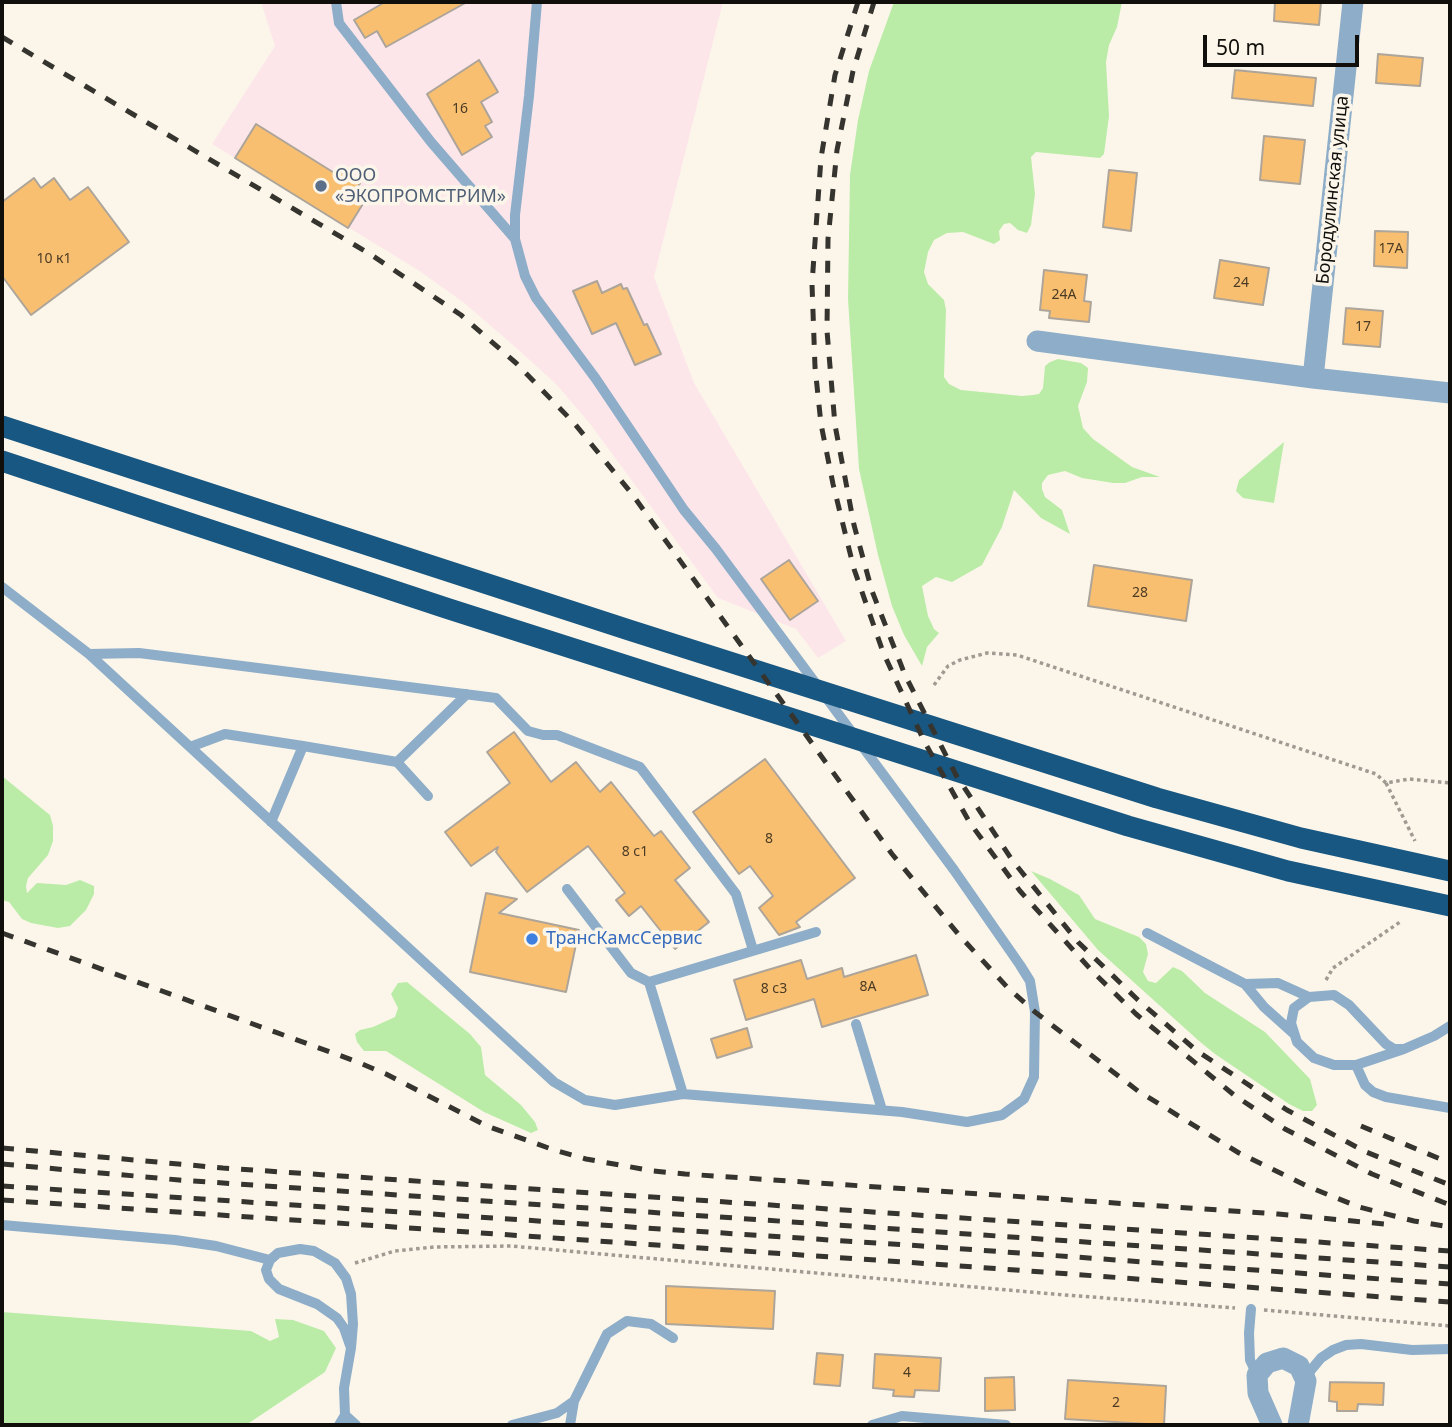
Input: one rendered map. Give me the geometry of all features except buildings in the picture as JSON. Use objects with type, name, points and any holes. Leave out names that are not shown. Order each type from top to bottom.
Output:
[{"type":"highway","points":[[2,426],[1039,761],[1212,814],[1445,871]]},
{"type":"highway","points":[[2,461],[446,608],[1058,804],[1240,858],[1442,905]]},
{"type":"street","name":"Бородулинская улица","points":[[1313,378],[1353,2]]},
{"type":"street","points":[[1037,341],[1313,378],[1450,393]]},
{"type":"street","points":[[1272,1425],[1258,1393],[1257,1375],[1267,1363],[1283,1358],[1299,1366],[1306,1381],[1298,1425]]},
{"type":"lane","points":[[335,2],[339,23],[431,142],[515,239]]},
{"type":"lane","points":[[2,587],[89,654],[554,1082],[585,1100],[615,1105],[683,1094],[882,1110],[967,1122],[1002,1115],[1024,1099],[1034,1077],[1034,1012],[1030,981],[994,925],[716,549],[684,510],[596,379],[536,298],[525,276],[515,239],[514,215],[529,96],[537,2]]},
{"type":"lane","points":[[89,654],[138,653],[496,698],[528,731],[557,735],[640,767],[737,894],[754,950]]},
{"type":"lane","points":[[397,762],[467,694]]},
{"type":"lane","points":[[190,747],[225,734],[397,762],[428,796]]},
{"type":"lane","points":[[271,822],[303,746]]},
{"type":"lane","points":[[566,889],[631,973],[649,982],[816,932]]},
{"type":"lane","points":[[1147,933],[1245,984],[1264,1007],[1293,1033],[1305,1052],[1334,1065],[1356,1065],[1404,1049],[1450,1026]]},
{"type":"lane","points":[[649,982],[683,1094]]},
{"type":"lane","points":[[1245,984],[1278,983],[1309,997]]},
{"type":"lane","points":[[1293,1033],[1291,1023],[1294,1008],[1309,997],[1326,994],[1342,999],[1386,1044],[1394,1049],[1404,1049]]},
{"type":"lane","points":[[856,1024],[882,1110]]},
{"type":"lane","points":[[1356,1065],[1365,1085],[1373,1092],[1386,1097],[1450,1108]]},
{"type":"lane","points":[[2,1225],[175,1240],[216,1246],[270,1260]]},
{"type":"lane","points":[[351,1348],[337,1318],[317,1304],[279,1289],[269,1279],[266,1270],[270,1260],[278,1253],[300,1249],[314,1251],[341,1268],[351,1294],[353,1324],[351,1348],[344,1388],[342,1420],[356,1425]]},
{"type":"lane","points":[[1251,1309],[1250,1360],[1257,1375]]},
{"type":"lane","points":[[570,1425],[574,1401],[607,1334],[627,1321],[651,1324],[673,1338]]},
{"type":"lane","points":[[1306,1381],[1321,1358],[1346,1345],[1361,1344],[1412,1350],[1450,1349]]},
{"type":"lane","points":[[512,1425],[558,1413],[574,1401]]},
{"type":"lane","points":[[873,1425],[902,1416],[1006,1425]]},
{"type":"path","points":[[934,685],[948,667],[960,660],[987,653],[1017,655],[1376,774],[1386,783],[1415,841]]},
{"type":"path","points":[[1386,783],[1409,779],[1450,783]]},
{"type":"path","points":[[1333,968],[1400,922]]},
{"type":"path","points":[[341,1268],[395,1251],[433,1247],[511,1246],[1025,1292],[1450,1326]]},
{"type":"shaded area","points":[[261,2],[723,2],[654,277],[694,383],[846,641],[818,658],[796,629],[718,598],[591,425],[556,384],[513,345],[463,302],[418,270],[212,144],[275,46]]},
{"type":"green space","points":[[894,2],[1122,2],[1106,62],[1109,116],[1104,154],[1100,158],[1036,152],[1031,157],[1035,194],[1031,225],[1027,233],[1010,223],[1004,224],[999,231],[1000,240],[994,244],[963,232],[947,233],[934,240],[928,252],[924,272],[928,284],[944,300],[944,377],[949,384],[961,390],[1033,395],[1039,394],[1043,388],[1045,366],[1050,362],[1058,359],[1081,363],[1088,368],[1087,382],[1078,406],[1083,428],[1093,439],[1132,467],[1160,477],[1142,477],[1125,483],[1113,483],[1082,478],[1065,471],[1048,475],[1042,483],[1042,489],[1045,497],[1062,510],[1070,534],[1041,518],[1014,490],[1002,527],[982,565],[952,582],[936,577],[922,586],[928,616],[939,633],[927,647],[922,666],[904,635],[892,606],[859,469],[848,299],[850,175],[858,120],[869,71]]},
{"type":"green space","points":[[1284,442],[1274,503],[1243,498],[1236,491],[1239,480]]},
{"type":"green space","points":[[2,776],[50,815],[53,826],[53,841],[48,855],[28,878],[27,893],[37,883],[66,885],[80,880],[94,886],[94,894],[86,910],[70,926],[58,928],[31,923],[22,919],[9,902],[2,900]]},
{"type":"green space","points":[[1031,871],[1079,895],[1095,919],[1139,937],[1146,944],[1148,954],[1143,972],[1148,981],[1156,983],[1173,967],[1182,971],[1205,993],[1265,1032],[1310,1079],[1317,1105],[1312,1111],[1303,1111],[1289,1104],[1199,1041],[1098,950]]},
{"type":"green space","points":[[407,982],[470,1034],[481,1047],[485,1075],[521,1105],[538,1130],[531,1133],[484,1112],[386,1051],[364,1051],[355,1034],[395,1017],[398,1008],[391,994],[398,983]]},
{"type":"green space","points":[[2,1312],[251,1331],[270,1341],[279,1337],[275,1319],[293,1320],[324,1331],[336,1348],[325,1372],[246,1425],[2,1425]]},
{"type":"railway","points":[[858,2],[835,75],[821,158],[812,284],[815,367],[821,424],[854,569],[883,652],[924,741],[970,823],[1020,891],[1093,972],[1136,1014],[1234,1095],[1285,1129],[1372,1174],[1450,1205]]},
{"type":"railway","points":[[874,2],[853,71],[837,150],[828,239],[827,331],[835,425],[854,525],[872,591],[905,675],[956,775],[1012,860],[1078,942],[1138,1000],[1197,1051],[1287,1110],[1366,1152],[1450,1185]]},
{"type":"railway","points":[[2,37],[370,254],[461,315],[516,363],[574,423],[632,494],[892,854],[959,935],[1008,988],[1035,1012],[1138,1091],[1239,1153],[1309,1187],[1359,1207],[1450,1227]]},
{"type":"railway","points":[[2,933],[355,1061],[487,1126],[586,1159],[685,1174],[1278,1214],[1395,1225]]},
{"type":"railway","points":[[1361,1126],[1450,1163]]},
{"type":"railway","points":[[2,1148],[223,1168],[1450,1251]]},
{"type":"railway","points":[[2,1164],[179,1180],[1450,1267]]},
{"type":"railway","points":[[2,1186],[922,1246],[1450,1284]]},
{"type":"railway","points":[[2,1200],[1450,1302]]},
{"type":"place","name":"ООО «ЭКОПРОМСТРИМ»","points":[[321,186]]},
{"type":"place","name":"ТрансКамсСервис","points":[[532,939]]}]
